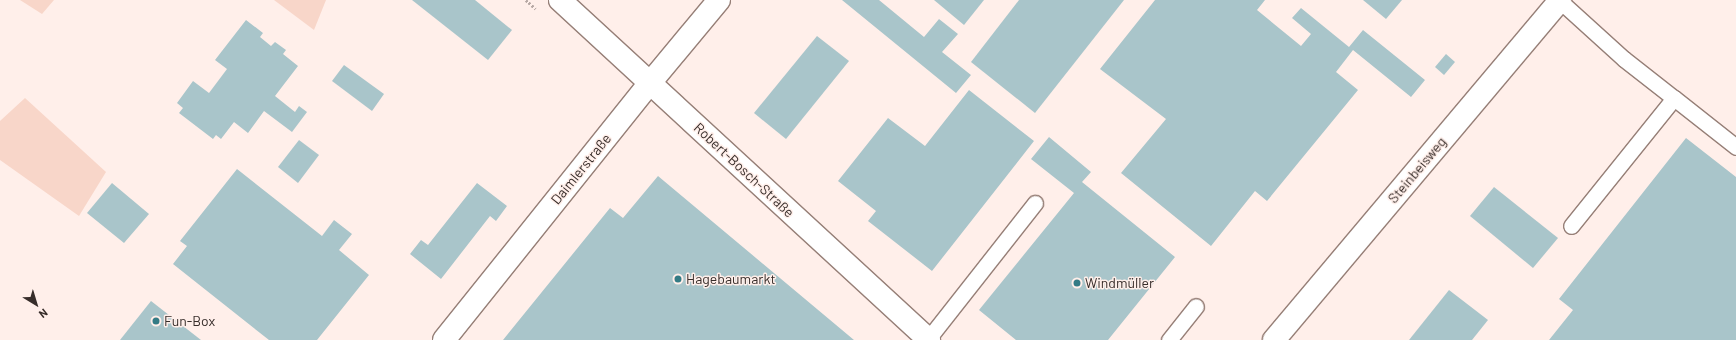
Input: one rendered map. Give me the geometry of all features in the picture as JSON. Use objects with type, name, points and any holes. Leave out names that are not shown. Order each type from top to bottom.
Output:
[{"type":"street","name":"Robert-Bosch-Straße","points":[[560,0],[929,340]]},
{"type":"street","name":"Daimlerstraße","points":[[444,340],[650,83],[719,0]]},
{"type":"street","name":"Steinbeisweg","points":[[1274,340],[1560,0]]},
{"type":"lane","points":[[1560,0],[1624,59],[1736,147]]},
{"type":"lane","points":[[1571,226],[1674,98]]},
{"type":"lane","points":[[929,340],[1035,203]]},
{"type":"lane","points":[[1169,340],[1196,306]]},
{"type":"shaded area","points":[[20,0],[54,0],[42,14]]},
{"type":"shaded area","points":[[274,0],[326,0],[314,30]]},
{"type":"shaded area","points":[[25,98],[106,172],[79,216],[0,160],[0,121]]},
{"type":"building","points":[[412,0],[475,0],[512,30],[488,60]]},
{"type":"building","points":[[842,0],[879,0],[924,37],[939,19],[958,34],[942,52],[971,75],[956,93]]},
{"type":"building","points":[[934,0],[984,0],[964,25]]},
{"type":"building","points":[[1019,0],[1124,0],[1035,113],[971,62]]},
{"type":"building","points":[[1155,0],[1265,0],[1257,10],[1301,46],[1311,34],[1292,18],[1301,8],[1349,47],[1363,30],[1425,80],[1411,97],[1353,50],[1336,72],[1358,90],[1267,201],[1255,191],[1211,246],[1121,173],[1166,119],[1100,69]]},
{"type":"building","points":[[1363,0],[1402,0],[1386,19]]},
{"type":"building","points":[[246,20],[263,33],[260,37],[271,46],[275,42],[286,50],[283,54],[298,66],[275,96],[295,112],[299,106],[307,112],[292,132],[264,111],[248,133],[234,122],[221,139],[216,135],[213,139],[179,113],[183,108],[177,103],[193,81],[209,93],[227,69],[215,60]]},
{"type":"building","points":[[817,36],[849,61],[786,139],[754,113]]},
{"type":"building","points":[[1446,54],[1455,62],[1444,75],[1435,67]]},
{"type":"building","points":[[344,65],[384,94],[372,111],[332,81]]},
{"type":"building","points":[[969,90],[1034,141],[932,271],[868,221],[876,211],[838,181],[888,118],[925,146]]},
{"type":"building","name":"Windmüller","points":[[1049,137],[1091,172],[1082,182],[1175,257],[1108,340],[1016,340],[979,310],[1074,193],[1031,159]]},
{"type":"building","points":[[1686,138],[1736,177],[1736,340],[1549,340],[1573,310],[1559,299]]},
{"type":"building","points":[[299,140],[319,155],[298,183],[278,167]]},
{"type":"building","points":[[237,169],[322,236],[334,220],[352,234],[339,250],[369,275],[317,340],[269,340],[173,264],[187,246],[180,241]]},
{"type":"building","name":"Hagebaumarkt","points":[[658,176],[854,340],[503,340],[610,208],[623,218]]},
{"type":"building","points":[[112,183],[149,214],[124,243],[87,213]]},
{"type":"building","points":[[477,183],[507,206],[496,221],[490,216],[441,279],[410,254],[421,240],[428,245]]},
{"type":"building","points":[[1494,187],[1558,238],[1533,268],[1470,216]]},
{"type":"building","points":[[1449,290],[1488,320],[1472,340],[1409,340]]},
{"type":"building","name":"Fun-Box","points":[[151,301],[201,340],[120,340]]},
{"type":"place","name":"Hagebaumarkt","points":[[678,279]]},
{"type":"place","name":"Windmüller","points":[[1077,283]]},
{"type":"place","name":"Fun-Box","points":[[156,321]]}]
